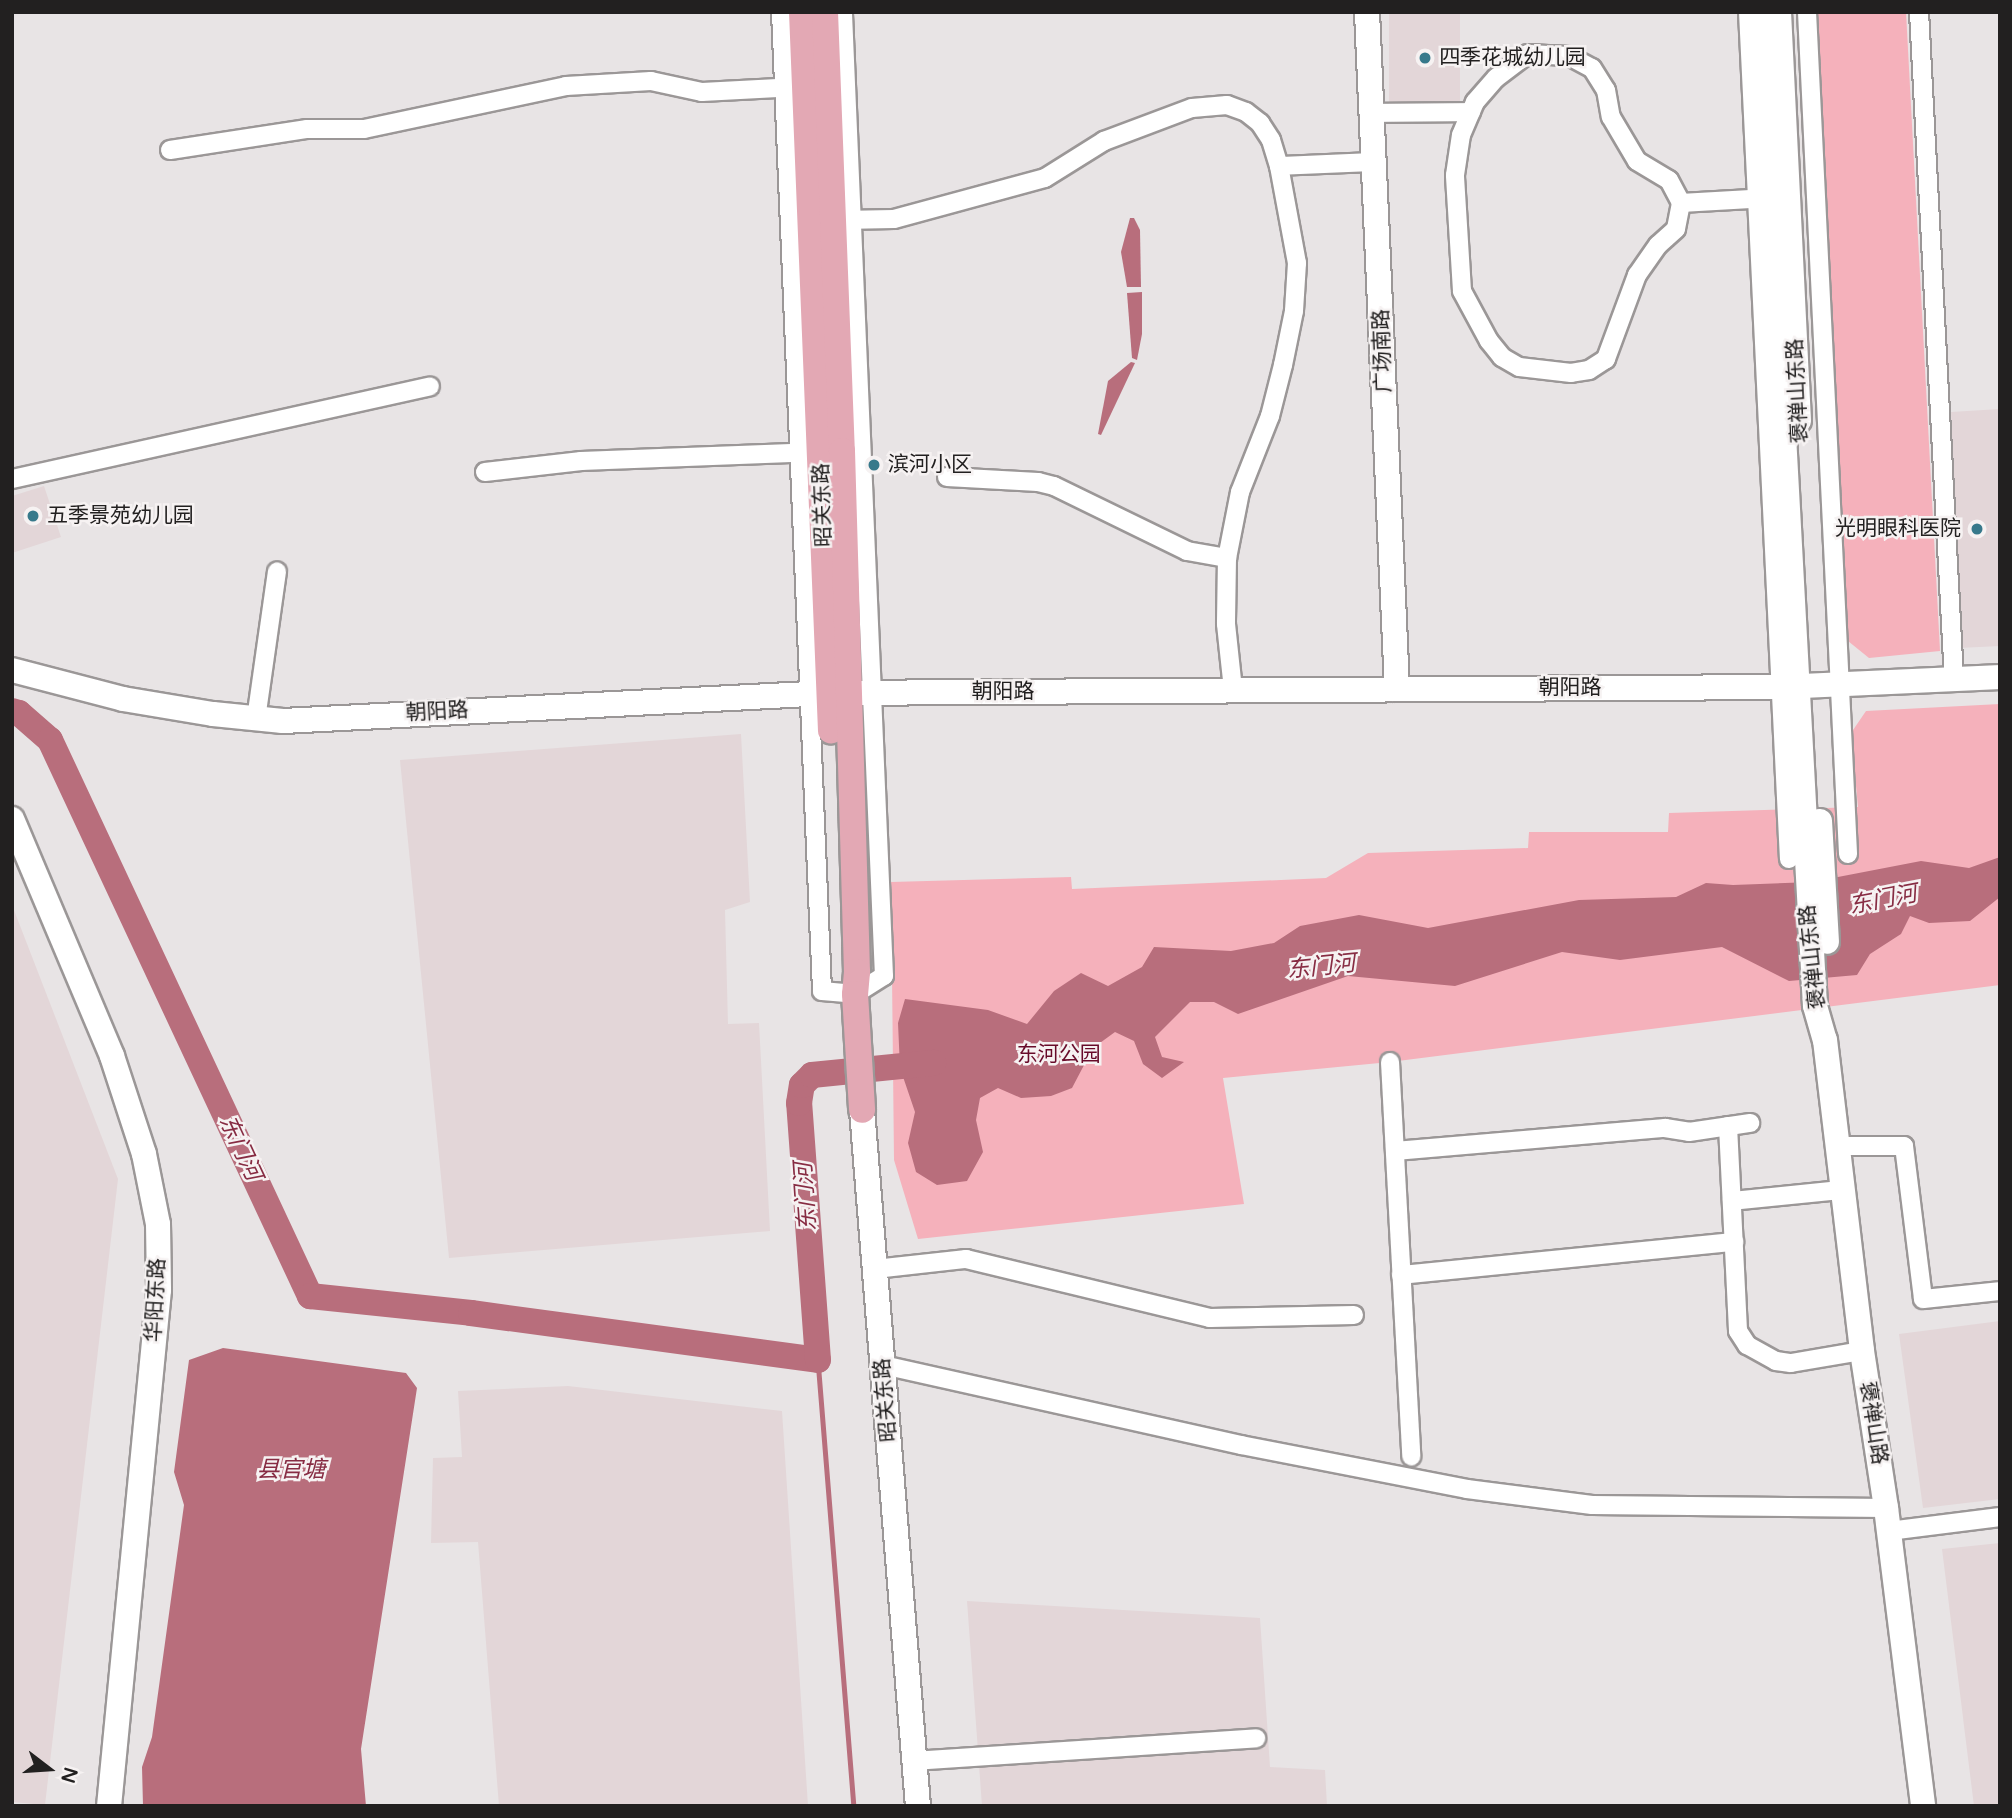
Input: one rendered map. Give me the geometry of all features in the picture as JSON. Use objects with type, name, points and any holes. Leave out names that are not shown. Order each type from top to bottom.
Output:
[{"type":"main road","name":"昭关东路","points":[[802,12],[821,452],[840,693],[857,972],[855,994],[862,1110],[918,1806]]},
{"type":"main road","name":"昭关东路","points":[[821,452],[842,220],[806,87],[825,12]]},
{"type":"main road","name":"广场南路","points":[[1367,12],[1397,689]]},
{"type":"main road","name":"褒禅山东路","points":[[1761,12],[1796,687],[1815,880],[1825,1040]]},
{"type":"main road","name":"褒禅山东路","points":[[1772,198],[1779,12]]},
{"type":"main road","name":"朝阳路","points":[[12,670],[123,699],[283,721],[840,693],[1796,687],[2000,677]]},
{"type":"main road","name":"华阳东路","points":[[12,819],[112,1056],[144,1154],[158,1224],[159,1290],[109,1806]]},
{"type":"main road","name":"褒禅山路","points":[[1825,1040],[1841,1190],[1887,1519],[1923,1806]]},
{"type":"street","points":[[170,150],[307,129],[364,129],[566,86],[651,81],[702,92],[806,87],[781,12]]},
{"type":"street","points":[[843,12],[840,693],[822,991],[855,994]]},
{"type":"street","points":[[1681,203],[1772,198],[1748,12]]},
{"type":"street","points":[[1807,12],[1848,854]]},
{"type":"street","points":[[1919,12],[1954,679]]},
{"type":"street","points":[[1528,54],[1569,56],[1592,68],[1606,90],[1611,117],[1637,162],[1669,180],[1681,203],[1676,229],[1658,245],[1637,275],[1606,359],[1589,370],[1571,373],[1519,367],[1502,357],[1489,341],[1462,291],[1455,175],[1461,135],[1475,102],[1496,78],[1528,54]]},
{"type":"street","points":[[842,220],[894,219],[1045,178],[1104,141],[1192,108],[1227,105],[1246,112],[1260,123],[1271,140],[1279,166],[1297,263],[1294,310],[1270,416],[1240,492],[1227,558],[1226,624],[1233,690]]},
{"type":"street","points":[[1373,113],[1471,112]]},
{"type":"street","points":[[1279,166],[1375,162]]},
{"type":"street","points":[[12,479],[430,386]]},
{"type":"street","points":[[485,471],[581,461],[821,452],[840,693]]},
{"type":"street","points":[[947,477],[1038,482],[1054,486],[1187,551],[1227,558]]},
{"type":"street","points":[[256,719],[277,571]]},
{"type":"street","points":[[1789,859],[1796,687]]},
{"type":"street","points":[[1390,1062],[1411,1455]]},
{"type":"street","points":[[1395,1151],[1665,1128],[1689,1132],[1750,1123]]},
{"type":"street","points":[[1728,1126],[1738,1331],[1747,1345],[1760,1355],[1791,1363],[1862,1351]]},
{"type":"street","points":[[1836,1146],[1904,1146],[1923,1299],[2000,1290]]},
{"type":"street","points":[[1732,1201],[1841,1190]]},
{"type":"street","points":[[1401,1275],[1734,1242]]},
{"type":"street","points":[[875,1269],[967,1259],[1210,1318],[1354,1314]]},
{"type":"street","points":[[883,1365],[1241,1444],[1467,1489],[1592,1504],[1887,1519],[2000,1517]]},
{"type":"street","points":[[914,1761],[1256,1738]]},
{"type":"shaded area","name":"四季花城幼儿园","points":[[1389,12],[1460,12],[1460,106],[1389,106]]},
{"type":"shaded area","name":"光明眼科医院","points":[[2000,409],[2000,646],[1958,648],[1951,412]]},
{"type":"shaded area","name":"五季景苑幼儿园","points":[[44,486],[61,537],[12,553],[12,496]]},
{"type":"shaded area","points":[[741,734],[750,902],[725,910],[728,1024],[759,1023],[770,1231],[449,1258],[400,760]]},
{"type":"shaded area","points":[[12,905],[118,1179],[45,1805],[12,1802]]},
{"type":"shaded area","points":[[2000,1321],[2000,1499],[1923,1508],[1899,1334]]},
{"type":"shaded area","points":[[568,1386],[782,1411],[808,1806],[499,1806],[478,1542],[431,1543],[433,1458],[462,1457],[458,1391]]},
{"type":"shaded area","points":[[2000,1543],[2000,1806],[1974,1806],[1942,1549]]},
{"type":"shaded area","points":[[967,1601],[1260,1618],[1270,1767],[1325,1770],[1327,1806],[982,1806]]},
{"type":"green space","points":[[1816,12],[1906,12],[1940,651],[1869,658],[1848,641]]},
{"type":"green space","name":"东河公园","points":[[2000,704],[2000,985],[1390,1062],[1223,1078],[1244,1204],[918,1239],[894,1160],[891,882],[1071,877],[1072,889],[1326,878],[1368,853],[1528,848],[1529,832],[1668,832],[1669,813],[1858,807],[1851,733],[1866,711]]},
{"type":"water","points":[[1130,218],[1134,218],[1140,230],[1141,287],[1127,287],[1121,252]]},
{"type":"water","points":[[1142,292],[1142,334],[1137,360],[1132,358],[1127,293]]},
{"type":"water","points":[[1131,362],[1135,363],[1101,435],[1098,434],[1108,381]]},
{"type":"water","points":[[2000,857],[2000,897],[1970,921],[1929,923],[1910,916],[1901,934],[1870,954],[1857,975],[1789,981],[1722,947],[1620,960],[1562,952],[1455,986],[1348,976],[1238,1014],[1214,1002],[1190,1002],[1155,1037],[1162,1057],[1184,1062],[1162,1078],[1143,1064],[1134,1041],[1115,1032],[1093,1048],[1072,1088],[1051,1096],[1021,1098],[998,1088],[980,1098],[976,1120],[983,1152],[967,1181],[937,1185],[916,1172],[908,1143],[915,1112],[900,1068],[898,1023],[905,999],[988,1010],[1027,1024],[1054,991],[1081,973],[1108,986],[1142,967],[1154,947],[1231,951],[1274,943],[1300,926],[1359,915],[1428,928],[1579,900],[1676,897],[1706,883],[1733,885],[1812,882],[1921,861],[1969,868]]},
{"type":"water","name":"县官塘","points":[[223,1348],[406,1373],[417,1388],[361,1749],[366,1806],[143,1806],[142,1767],[152,1737],[184,1505],[174,1472],[189,1360]]},
{"type":"waterway","name":"东门河","points":[[12,711],[19,713],[50,740],[310,1296],[471,1313],[818,1360],[799,1103],[802,1085],[812,1075],[933,1063]]},
{"type":"waterway","points":[[818,1360],[854,1806]]},
{"type":"place","name":"四季花城幼儿园","points":[[1425,58]]},
{"type":"place","name":"滨河小区","points":[[874,465]]},
{"type":"place","name":"五季景苑幼儿园","points":[[33,516]]},
{"type":"place","name":"光明眼科医院","points":[[1977,529]]}]
